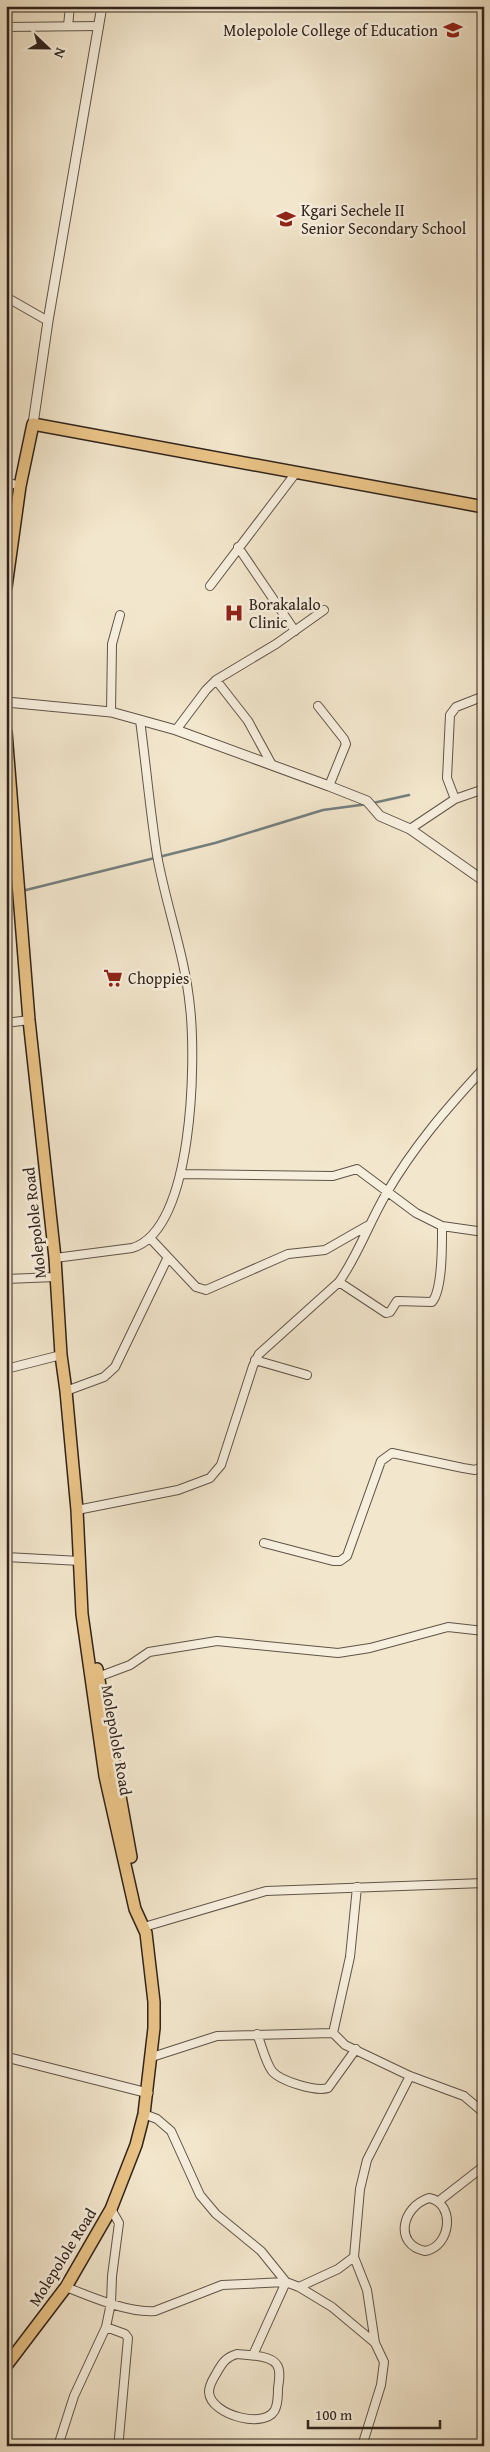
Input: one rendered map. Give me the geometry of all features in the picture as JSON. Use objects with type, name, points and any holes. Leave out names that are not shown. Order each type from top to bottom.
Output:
[{"type":"main road","points":[[6,587],[20,486],[33,424],[294,474],[484,507]]},
{"type":"main road","name":"Molepolole Road","points":[[6,732],[12,874],[20,911],[29,1020],[55,1258],[60,1354],[66,1390],[77,1510],[82,1614],[105,1776],[135,1909],[143,1923]]},
{"type":"main road","name":"Molepolole Road","points":[[6,2366],[66,2287],[111,2209],[136,2145],[148,2093],[152,2057],[154,2002],[142,1908],[98,1677],[85,1577],[80,1561]]},
{"type":"street","points":[[68,26],[70,6]]},
{"type":"street","points":[[33,424],[48,321],[102,6]]},
{"type":"street","points":[[6,27],[100,26]]},
{"type":"street","points":[[7,297],[48,321]]},
{"type":"street","points":[[210,586],[294,474]]},
{"type":"street","points":[[6,482],[20,486]]},
{"type":"street","points":[[238,547],[295,631]]},
{"type":"street","points":[[176,730],[216,680],[295,631],[324,610]]},
{"type":"street","points":[[111,712],[112,644],[120,615]]},
{"type":"street","points":[[216,680],[248,721],[272,765]]},
{"type":"street","points":[[455,799],[447,778],[450,715],[456,707],[484,696]]},
{"type":"street","points":[[6,702],[111,712],[176,730],[329,786],[367,801],[380,816],[410,829],[484,881]]},
{"type":"street","points":[[318,706],[346,744],[329,786]]},
{"type":"street","points":[[55,1258],[140,1246],[150,1238],[164,1220],[180,1174],[192,1095],[190,1007],[157,854],[140,720]]},
{"type":"street","points":[[410,829],[455,799],[484,789]]},
{"type":"street","points":[[6,1023],[29,1020]]},
{"type":"street","points":[[77,1510],[178,1490],[210,1478],[221,1465],[255,1360],[262,1349],[339,1282],[351,1264],[367,1226],[425,1133],[484,1068]]},
{"type":"street","points":[[180,1174],[334,1176],[357,1169],[416,1213],[442,1226],[484,1232]]},
{"type":"street","points":[[150,1238],[196,1287],[206,1290],[288,1254],[325,1250],[367,1226]]},
{"type":"street","points":[[339,1282],[386,1313],[390,1312],[398,1301],[432,1302],[439,1287],[442,1226]]},
{"type":"street","points":[[66,1390],[104,1377],[115,1367],[168,1257]]},
{"type":"street","points":[[6,1279],[56,1278]]},
{"type":"street","points":[[6,1369],[60,1354]]},
{"type":"street","points":[[255,1360],[307,1375]]},
{"type":"street","points":[[264,1543],[332,1561],[340,1560],[347,1556],[381,1461],[392,1453],[474,1470],[484,1466]]},
{"type":"street","points":[[6,1558],[80,1561]]},
{"type":"street","points":[[98,1677],[130,1665],[149,1652],[217,1641],[338,1653],[370,1648],[448,1627],[484,1631]]},
{"type":"street","points":[[143,1923],[266,1891],[484,1883]]},
{"type":"street","points":[[333,2033],[350,1956],[357,1887]]},
{"type":"street","points":[[152,2057],[202,2039],[257,2034],[333,2033],[345,2045],[410,2076],[464,2096],[484,2113]]},
{"type":"street","points":[[257,2034],[268,2064],[275,2074],[313,2090],[328,2088],[356,2049]]},
{"type":"street","points":[[6,2057],[148,2093]]},
{"type":"street","points":[[362,2446],[384,2373],[384,2362],[375,2343],[367,2290],[354,2257],[363,2174],[372,2149],[410,2076]]},
{"type":"street","points":[[144,2114],[157,2118],[170,2131],[195,2186],[206,2204],[261,2252],[286,2282]]},
{"type":"street","points":[[439,2201],[484,2166]]},
{"type":"street","points":[[429,2198],[439,2201],[446,2216],[447,2226],[445,2235],[436,2247],[431,2250],[419,2250],[405,2236],[409,2210],[414,2205],[429,2198]]},
{"type":"street","points":[[58,2446],[74,2396],[106,2327],[111,2303],[112,2276],[119,2222],[111,2209]]},
{"type":"street","points":[[299,2287],[338,2269],[354,2257]]},
{"type":"street","points":[[66,2287],[111,2303],[145,2312],[222,2285],[286,2282],[299,2287],[332,2307],[375,2343]]},
{"type":"street","points":[[253,2355],[286,2282]]},
{"type":"street","points":[[106,2327],[119,2331],[128,2338],[119,2438]]},
{"type":"street","points":[[237,2354],[253,2355],[277,2365],[279,2374],[277,2406],[275,2412],[269,2417],[238,2418],[227,2413],[213,2402],[209,2393],[211,2384],[222,2363],[228,2357],[237,2354]]},
{"type":"waterway","points":[[373,803],[409,795]]},
{"type":"waterway","points":[[22,891],[215,843],[323,810],[368,804]]},
{"type":"waterway","points":[[6,901],[15,894]]},
{"type":"place","name":"Molepolole College of Education","points":[[453,30]]},
{"type":"place","name":"Kgari Sechele II Senior Secondary School","points":[[286,219]]},
{"type":"place","name":"Borakalalo Clinic","points":[[234,613]]},
{"type":"place","name":"Choppies","points":[[113,978]]}]
